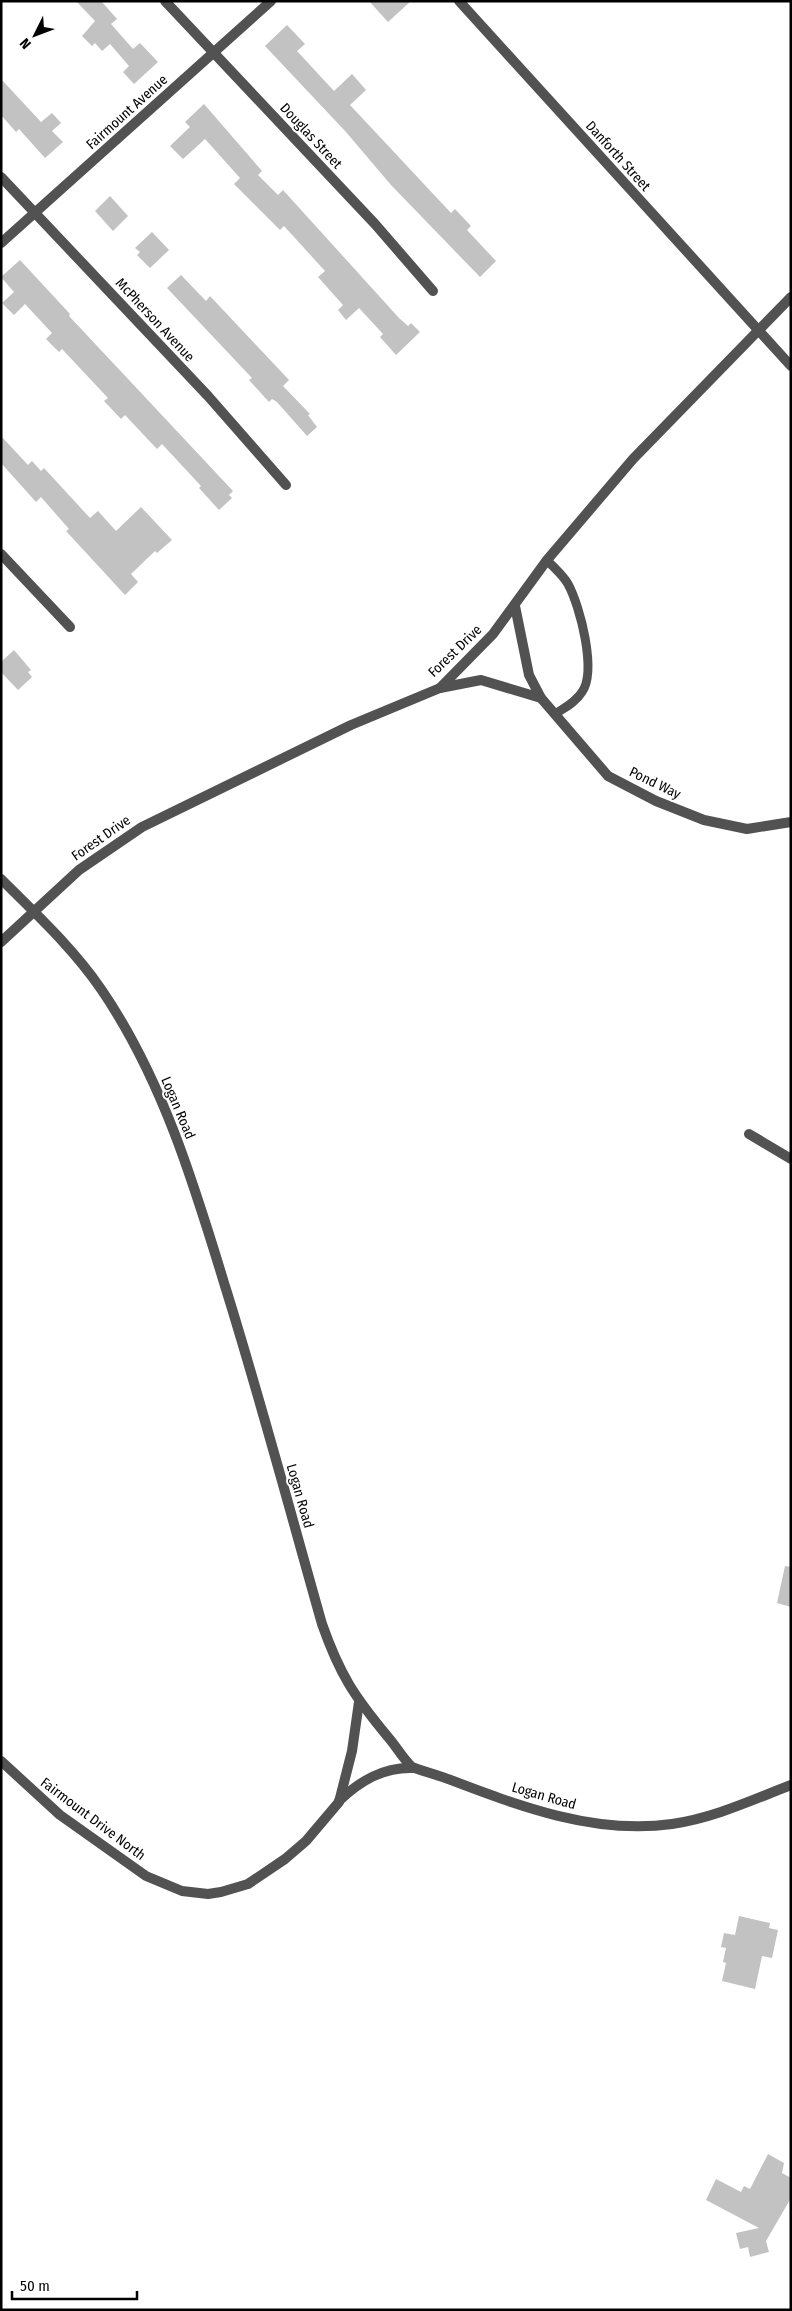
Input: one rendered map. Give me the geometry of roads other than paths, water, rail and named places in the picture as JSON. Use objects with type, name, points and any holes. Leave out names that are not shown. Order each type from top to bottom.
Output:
[{"type":"street","name":"Douglas Street","points":[[165,1],[433,291]]},
{"type":"street","name":"Fairmount Avenue","points":[[1,243],[271,1]]},
{"type":"street","name":"Danforth Street","points":[[459,1],[791,366]]},
{"type":"street","name":"McPherson Avenue","points":[[1,177],[208,396],[286,485]]},
{"type":"street","name":"Forest Drive","points":[[33,911],[79,870],[142,827],[351,725],[440,688],[493,634],[516,606],[548,560],[633,459],[791,297]]},
{"type":"street","points":[[1,554],[70,627]]},
{"type":"street","name":"Pond Way","points":[[516,606],[529,675],[541,698],[608,776],[656,801],[704,820],[747,829],[791,822]]},
{"type":"street","points":[[440,688],[481,680],[541,698]]},
{"type":"street","name":"Logan Road","points":[[1,879],[66,946],[102,991],[126,1031],[151,1080],[176,1138],[202,1209],[247,1356],[322,1624],[336,1662],[359,1702],[413,1768],[428,1771],[488,1794],[548,1813],[605,1825],[648,1826],[703,1818],[791,1785]]},
{"type":"street","points":[[1,942],[33,911]]},
{"type":"street","points":[[749,1134],[791,1160]]},
{"type":"street","name":"Fairmount Drive North","points":[[1,1761],[54,1810],[146,1876],[170,1887],[194,1893],[214,1893],[234,1889],[261,1877],[306,1840],[339,1802],[352,1751],[359,1702]]},
{"type":"street","points":[[339,1802],[365,1780],[386,1770],[413,1768]]},
{"type":"lane","points":[[548,560],[567,583],[575,603],[590,661],[588,680],[583,692],[555,714]]}]
